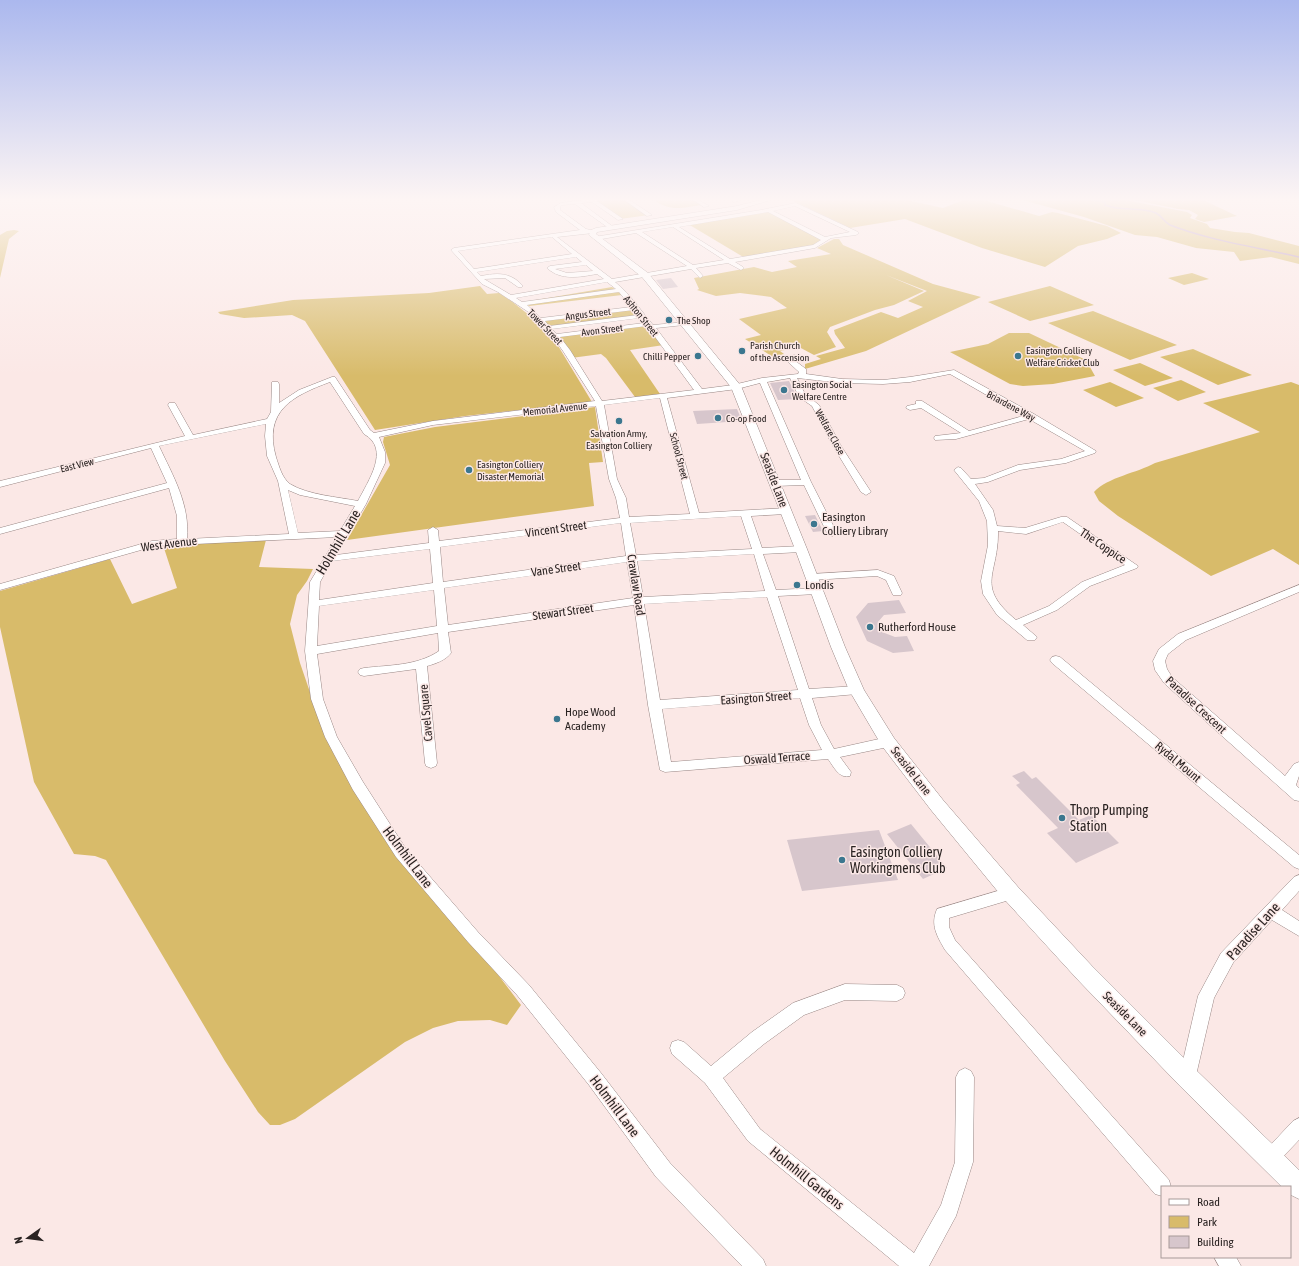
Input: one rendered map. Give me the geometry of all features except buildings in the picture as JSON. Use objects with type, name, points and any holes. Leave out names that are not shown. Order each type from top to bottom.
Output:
[{"type":"main road","name":"Seaside Lane","points":[[623,258],[645,275],[737,386],[838,647],[857,690],[888,742],[937,805],[1011,893],[1085,973],[1188,1078],[1299,1187]]},
{"type":"street","name":"Tower Street","points":[[461,258],[484,283],[522,304],[555,336],[566,350],[600,404]]},
{"type":"street","points":[[473,270],[556,258]]},
{"type":"street","name":"Ashton Street","points":[[581,258],[611,280],[621,290],[637,308],[700,392]]},
{"type":"street","points":[[678,258],[692,267],[700,276]]},
{"type":"street","points":[[727,258],[741,268]]},
{"type":"street","points":[[510,297],[742,258]]},
{"type":"street","points":[[466,264],[474,263]]},
{"type":"street","points":[[587,263],[548,269],[564,275],[599,272]]},
{"type":"street","points":[[479,278],[506,275],[515,280],[520,286]]},
{"type":"street","points":[[511,287],[529,284]]},
{"type":"street","points":[[522,304],[621,290]]},
{"type":"street","name":"Angus Street","points":[[539,320],[637,308]]},
{"type":"street","points":[[547,328],[642,316]]},
{"type":"street","name":"Avon Street","points":[[555,336],[684,323]]},
{"type":"street","name":"Welfare Close","points":[[794,357],[790,360],[803,371],[803,373],[796,376],[802,395],[815,406],[840,451],[866,492]]},
{"type":"street","name":"Briardene Way","points":[[796,376],[878,383],[913,381],[951,372],[1092,451],[1063,461],[1018,468],[985,480],[969,482]]},
{"type":"street","name":"Memorial Avenue","points":[[374,436],[381,433],[433,424],[663,397],[737,386],[762,380],[796,376]]},
{"type":"street","name":"Holmhill Lane","points":[[275,412],[284,403],[301,392],[315,385],[332,380],[367,432],[374,436],[381,452],[381,463],[361,504],[315,582],[313,604],[311,651],[317,699],[331,737],[358,786],[401,853],[473,937],[523,990],[595,1079],[663,1170],[756,1266]]},
{"type":"street","points":[[762,380],[807,482],[832,533]]},
{"type":"street","points":[[275,384],[275,412],[270,421],[269,436],[272,456],[282,482],[294,535]]},
{"type":"street","name":"School Street","points":[[663,397],[695,516]]},
{"type":"street","name":"Crawlaw Road","points":[[600,404],[613,479],[621,498],[632,558],[664,767]]},
{"type":"street","points":[[910,408],[920,404],[968,434]]},
{"type":"street","points":[[172,406],[190,437]]},
{"type":"street","points":[[938,439],[956,437],[1031,416]]},
{"type":"street","name":"East View","points":[[0,484],[154,445],[270,421]]},
{"type":"street","points":[[154,445],[181,505],[184,528],[182,541]]},
{"type":"street","points":[[958,470],[969,482],[987,507],[993,528],[992,555],[986,582],[987,592],[1000,611],[1031,637]]},
{"type":"street","points":[[282,482],[300,492],[361,504]]},
{"type":"street","points":[[775,483],[807,482]]},
{"type":"street","points":[[0,532],[172,484]]},
{"type":"street","name":"Vincent Street","points":[[328,559],[625,520],[786,511]]},
{"type":"street","points":[[744,513],[815,725],[831,754],[845,772]]},
{"type":"street","name":"The Coppice","points":[[993,528],[1026,531],[1064,519],[1133,566],[1086,584],[1053,608],[1016,624]]},
{"type":"street","points":[[364,672],[422,664],[439,658],[445,653],[433,530]]},
{"type":"street","name":"West Avenue","points":[[0,587],[155,543],[294,535],[343,534]]},
{"type":"street","name":"Vane Street","points":[[313,604],[632,558],[801,549]]},
{"type":"street","name":"Stewart Street","points":[[311,651],[442,629],[638,601],[772,593],[878,573],[890,578],[897,593]]},
{"type":"street","name":"Paradise Crescent","points":[[1289,786],[1217,725],[1168,680],[1161,670],[1159,661],[1164,652],[1182,637],[1299,588]]},
{"type":"street","name":"Rydal Mount","points":[[1056,660],[1299,863]]},
{"type":"street","name":"Cavel Square","points":[[422,664],[431,763]]},
{"type":"street","name":"Easington Street","points":[[654,705],[857,690]]},
{"type":"street","name":"Oswald Terrace","points":[[664,767],[831,754],[888,742]]},
{"type":"street","points":[[1299,767],[1291,776],[1289,786],[1299,796]]},
{"type":"street","name":"Paradise Lane","points":[[1188,1078],[1206,996],[1227,958],[1299,881]]},
{"type":"street","points":[[1011,893],[942,914],[941,928],[950,945],[1161,1186]]},
{"type":"street","points":[[1271,911],[1299,929]]},
{"type":"street","points":[[710,1077],[758,1038],[799,1009],[845,992],[897,993]]},
{"type":"street","name":"Holmhill Gardens","points":[[678,1048],[710,1077],[754,1134],[916,1266]]},
{"type":"street","points":[[916,1266],[949,1209],[964,1162],[966,1077]]},
{"type":"street","points":[[1270,1158],[1299,1127]]},
{"type":"street","points":[[1225,1258],[1231,1266]]},
{"type":"green space","points":[[0,258],[5,258],[0,278]]},
{"type":"green space","points":[[806,258],[873,258],[933,284],[981,297],[866,351],[805,369],[805,364],[821,359],[816,356],[845,348],[835,334],[834,330],[881,312],[898,318],[923,307],[908,301],[927,291],[886,275],[924,291],[894,305],[875,310],[830,327],[827,332],[836,347],[814,355],[799,347],[780,351],[784,354],[773,357],[745,339],[761,335],[739,319],[787,308],[771,297],[740,293],[716,296],[697,290],[699,289],[694,278],[754,267],[772,272],[797,267],[788,261]]},
{"type":"green space","points":[[1015,258],[1059,258],[1045,267]]},
{"type":"green space","points":[[1238,258],[1263,258],[1240,261]]},
{"type":"green space","points":[[1275,258],[1299,258],[1299,264]]},
{"type":"green space","points":[[1192,273],[1209,279],[1184,285],[1168,278]]},
{"type":"green space","points":[[480,286],[487,294],[499,293],[534,319],[557,344],[592,402],[465,416],[375,430],[305,321],[292,315],[244,318],[220,314],[218,312],[293,300],[429,293]]},
{"type":"green space","points":[[1050,286],[1094,305],[1030,321],[988,302]]},
{"type":"green space","points":[[612,287],[622,295],[529,306],[524,302]]},
{"type":"green space","points":[[637,308],[643,316],[547,328],[539,320]]},
{"type":"green space","points":[[1093,311],[1177,345],[1130,360],[1048,323]]},
{"type":"green space","points":[[649,324],[664,345],[630,350],[660,394],[635,397],[606,358],[601,354],[571,358],[555,336]]},
{"type":"green space","name":"Easington Colliery Welfare Cricket Club","points":[[1009,333],[1029,333],[1086,360],[1095,376],[1053,384],[1023,386],[1010,384],[950,352],[988,344]]},
{"type":"green space","points":[[1193,349],[1252,375],[1218,385],[1160,357]]},
{"type":"green space","points":[[1140,363],[1173,378],[1145,386],[1113,370]]},
{"type":"green space","points":[[1181,380],[1206,392],[1178,401],[1153,388]]},
{"type":"green space","points":[[1110,382],[1144,398],[1116,407],[1083,390]]},
{"type":"green space","points":[[1291,382],[1299,385],[1299,565],[1273,549],[1211,576],[1118,516],[1099,501],[1094,492],[1115,479],[1155,463],[1260,432],[1203,403]]},
{"type":"green space","points":[[595,407],[603,462],[589,463],[594,506],[347,540],[390,465],[383,442],[384,437],[435,427]]},
{"type":"green space","points":[[266,540],[259,567],[313,569],[297,595],[290,624],[300,663],[326,739],[441,910],[496,972],[521,1005],[507,1025],[490,1020],[458,1021],[433,1028],[405,1042],[295,1119],[280,1125],[270,1125],[258,1112],[225,1061],[106,860],[95,856],[74,854],[34,782],[0,627],[0,591],[110,559],[132,604],[177,588],[163,545]]},
{"type":"place","name":"The Shop","points":[[669,320]]},
{"type":"place","name":"Parish Church of the Ascension","points":[[742,351]]},
{"type":"place","name":"Chilli Pepper","points":[[698,356]]},
{"type":"place","name":"Easington Colliery Welfare Cricket Club","points":[[1018,356]]},
{"type":"place","name":"Easington Social Welfare Centre","points":[[784,390]]},
{"type":"place","name":"Co-op Food","points":[[718,418]]},
{"type":"place","name":"Salvation Army, Easington Colliery","points":[[619,421]]},
{"type":"place","name":"Easington Colliery Disaster Memorial","points":[[469,470]]},
{"type":"place","name":"Easington Colliery Library","points":[[814,524]]},
{"type":"place","name":"Londis","points":[[797,585]]},
{"type":"place","name":"Rutherford House","points":[[870,627]]},
{"type":"place","name":"Hope Wood Academy","points":[[557,719]]},
{"type":"place","name":"Thorp Pumping Station","points":[[1062,818]]},
{"type":"place","name":"Easington Colliery Workingmens Club","points":[[842,860]]}]
